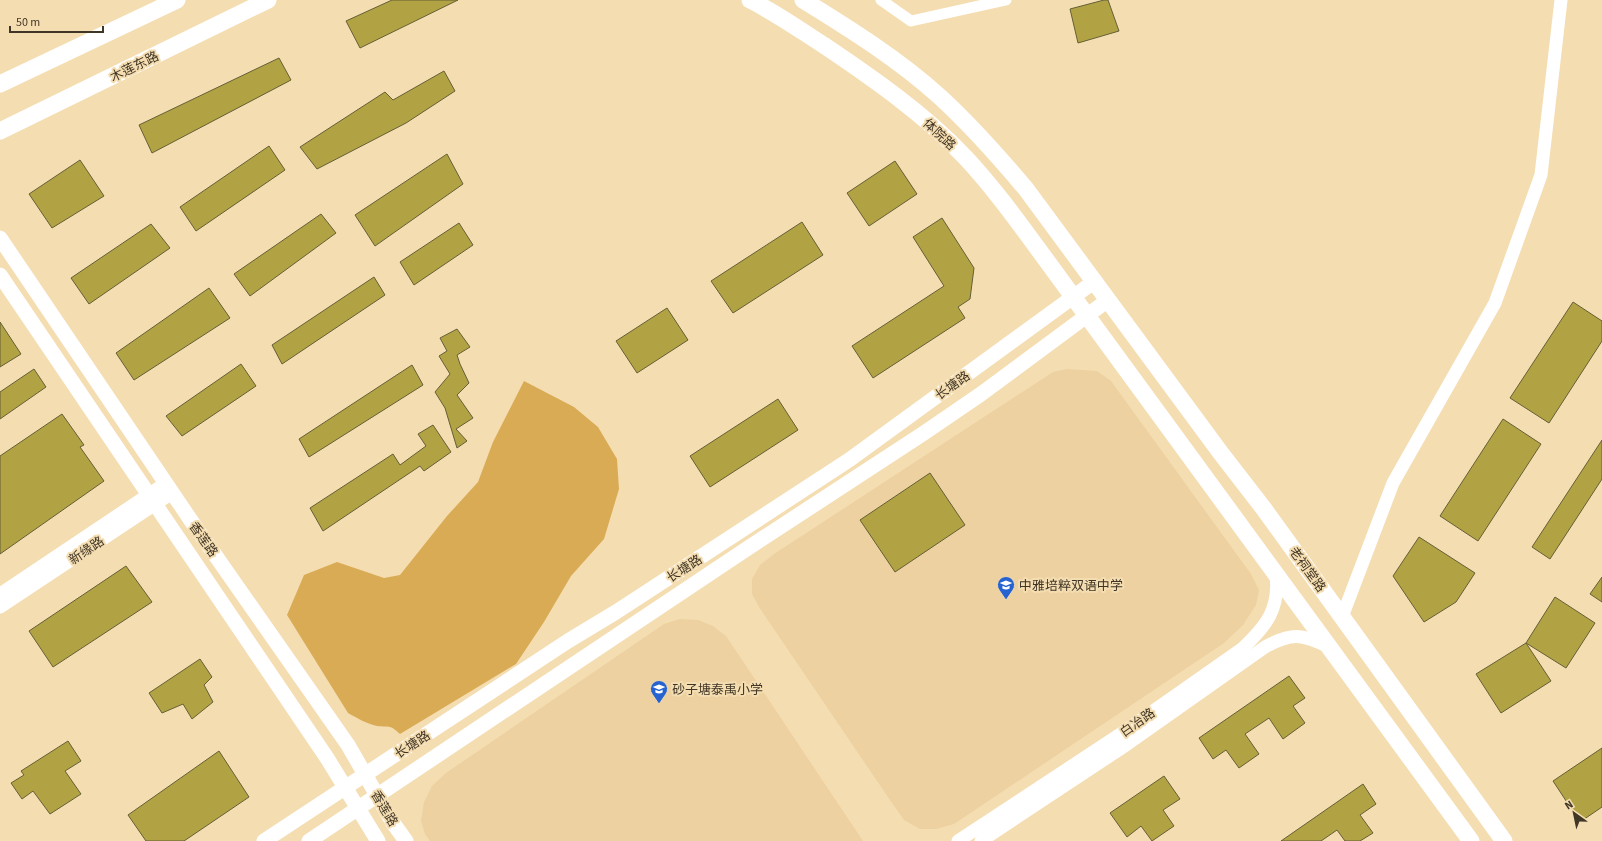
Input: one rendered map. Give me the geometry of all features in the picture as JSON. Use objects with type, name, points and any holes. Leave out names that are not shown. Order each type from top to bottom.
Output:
[{"type":"main road","points":[[0,84],[177,0]]},
{"type":"main road","name":"木莲东路","points":[[0,131],[268,0]]},
{"type":"main road","name":"体院路","points":[[750,0],[809,36],[874,79],[930,124],[965,157],[999,196],[1087,316]]},
{"type":"main road","name":"体院路","points":[[803,0],[844,25],[898,63],[938,95],[964,119],[995,152],[1026,189],[1108,300]]},
{"type":"main road","name":"香莲路","points":[[0,238],[169,488],[348,745],[406,841]]},
{"type":"main road","name":"香莲路","points":[[0,275],[261,659],[327,758],[378,841]]},
{"type":"main road","name":"长塘路","points":[[264,841],[562,645],[623,608],[849,460],[1095,281]]},
{"type":"main road","name":"长塘路","points":[[309,841],[748,548],[924,433],[981,394],[1108,300]]},
{"type":"main road","name":"老祠堂路","points":[[1108,300],[1342,617],[1500,835]]},
{"type":"main road","points":[[1087,316],[1471,841]]},
{"type":"street","points":[[881,0],[911,21],[1006,0]]},
{"type":"street","points":[[1342,617],[1392,483],[1495,303],[1541,175],[1561,0]]},
{"type":"street","name":"新缘路","points":[[0,607],[169,488]]},
{"type":"street","name":"新缘路","points":[[0,594],[152,500]]},
{"type":"street","name":"白冶路","points":[[958,841],[1119,735],[1243,648],[1258,634],[1271,615],[1278,590],[1276,573]]},
{"type":"street","name":"白冶路","points":[[981,841],[1126,745],[1265,647],[1291,636],[1305,637],[1329,647]]},
{"type":"street","points":[[1500,835],[1510,841]]},
{"type":"shaded area","name":"中雅培粹双语中学","points":[[1067,369],[1097,371],[1111,381],[1251,574],[1259,590],[1256,605],[1243,625],[1224,643],[954,824],[936,829],[920,829],[904,820],[759,607],[752,594],[752,579],[760,565],[774,554],[1053,372]]},
{"type":"shaded area","points":[[524,381],[574,407],[598,427],[617,459],[619,489],[604,539],[571,576],[544,622],[516,664],[400,734],[390,727],[377,726],[362,721],[348,713],[287,615],[304,575],[337,562],[384,578],[400,575],[447,516],[478,482],[493,442]]},
{"type":"shaded area","name":"砂子塘泰禹小学","points":[[680,619],[698,620],[713,626],[726,636],[863,841],[430,841],[425,834],[421,821],[424,802],[432,786],[446,773],[664,624]]},
{"type":"building","points":[[392,0],[458,0],[360,48],[346,21]]},
{"type":"building","points":[[1108,0],[1119,31],[1078,43],[1070,9]]},
{"type":"building","points":[[279,58],[291,80],[152,153],[139,125]]},
{"type":"building","points":[[444,71],[455,91],[406,123],[317,169],[300,147],[385,92],[393,100]]},
{"type":"building","points":[[269,146],[285,170],[196,231],[180,207]]},
{"type":"building","points":[[447,154],[463,184],[375,246],[355,215]]},
{"type":"building","points":[[80,160],[104,196],[52,228],[29,194]]},
{"type":"building","points":[[895,161],[917,194],[869,226],[847,193]]},
{"type":"building","points":[[321,214],[336,233],[250,296],[234,274]]},
{"type":"building","points":[[942,218],[974,268],[970,299],[958,307],[965,318],[873,378],[852,346],[944,286],[913,237]]},
{"type":"building","points":[[802,222],[823,255],[733,313],[711,281]]},
{"type":"building","points":[[459,223],[473,245],[414,285],[400,262]]},
{"type":"building","points":[[151,224],[170,248],[89,304],[71,278]]},
{"type":"building","points":[[374,277],[385,295],[282,364],[272,345]]},
{"type":"building","points":[[209,288],[230,318],[134,380],[116,353]]},
{"type":"building","points":[[1573,302],[1602,321],[1602,341],[1549,423],[1510,398]]},
{"type":"building","points":[[667,308],[688,340],[637,373],[616,341]]},
{"type":"building","points":[[0,322],[21,354],[0,367]]},
{"type":"building","points":[[457,329],[470,347],[457,355],[469,383],[457,395],[473,418],[456,429],[467,441],[457,448],[445,408],[435,392],[450,374],[439,356],[447,351],[440,338]]},
{"type":"building","points":[[241,364],[256,386],[182,436],[166,416]]},
{"type":"building","points":[[412,365],[423,385],[309,457],[299,439]]},
{"type":"building","points":[[34,369],[46,387],[0,419],[0,392]]},
{"type":"building","points":[[778,399],[798,430],[710,487],[690,456]]},
{"type":"building","points":[[62,414],[84,445],[80,447],[104,481],[0,554],[0,456]]},
{"type":"building","points":[[1503,419],[1541,444],[1478,541],[1440,516]]},
{"type":"building","points":[[433,425],[451,452],[424,471],[420,466],[323,531],[310,508],[393,454],[400,465],[426,446],[418,434]]},
{"type":"building","points":[[1602,440],[1602,479],[1550,559],[1532,547]]},
{"type":"building","points":[[930,473],[965,525],[895,572],[860,520]]},
{"type":"building","points":[[1419,537],[1475,573],[1456,602],[1424,622],[1393,576]]},
{"type":"building","points":[[126,566],[152,602],[53,667],[29,631]]},
{"type":"building","points":[[1602,577],[1602,602],[1590,594]]},
{"type":"building","points":[[1555,597],[1595,623],[1566,668],[1526,643]]},
{"type":"building","points":[[1526,643],[1551,681],[1501,713],[1476,674]]},
{"type":"building","points":[[200,659],[212,677],[204,685],[213,702],[192,719],[183,704],[162,713],[149,693]]},
{"type":"building","points":[[1289,676],[1305,698],[1293,706],[1305,723],[1283,739],[1269,718],[1245,734],[1259,754],[1239,768],[1226,750],[1213,759],[1199,738]]},
{"type":"building","points":[[68,741],[81,761],[65,771],[81,794],[50,814],[33,791],[22,799],[11,783],[24,775],[21,771]]},
{"type":"building","points":[[1602,748],[1602,807],[1580,822],[1553,781]]},
{"type":"building","points":[[219,751],[249,797],[184,841],[146,841],[128,815]]},
{"type":"building","points":[[1164,776],[1180,799],[1163,810],[1174,826],[1152,841],[1141,826],[1127,837],[1110,813]]},
{"type":"building","points":[[1363,784],[1376,804],[1360,815],[1373,833],[1360,841],[1345,841],[1337,830],[1321,841],[1281,841]]},
{"type":"place","name":"中雅培粹双语中学","points":[[1006,600]]},
{"type":"place","name":"砂子塘泰禹小学","points":[[659,704]]}]
